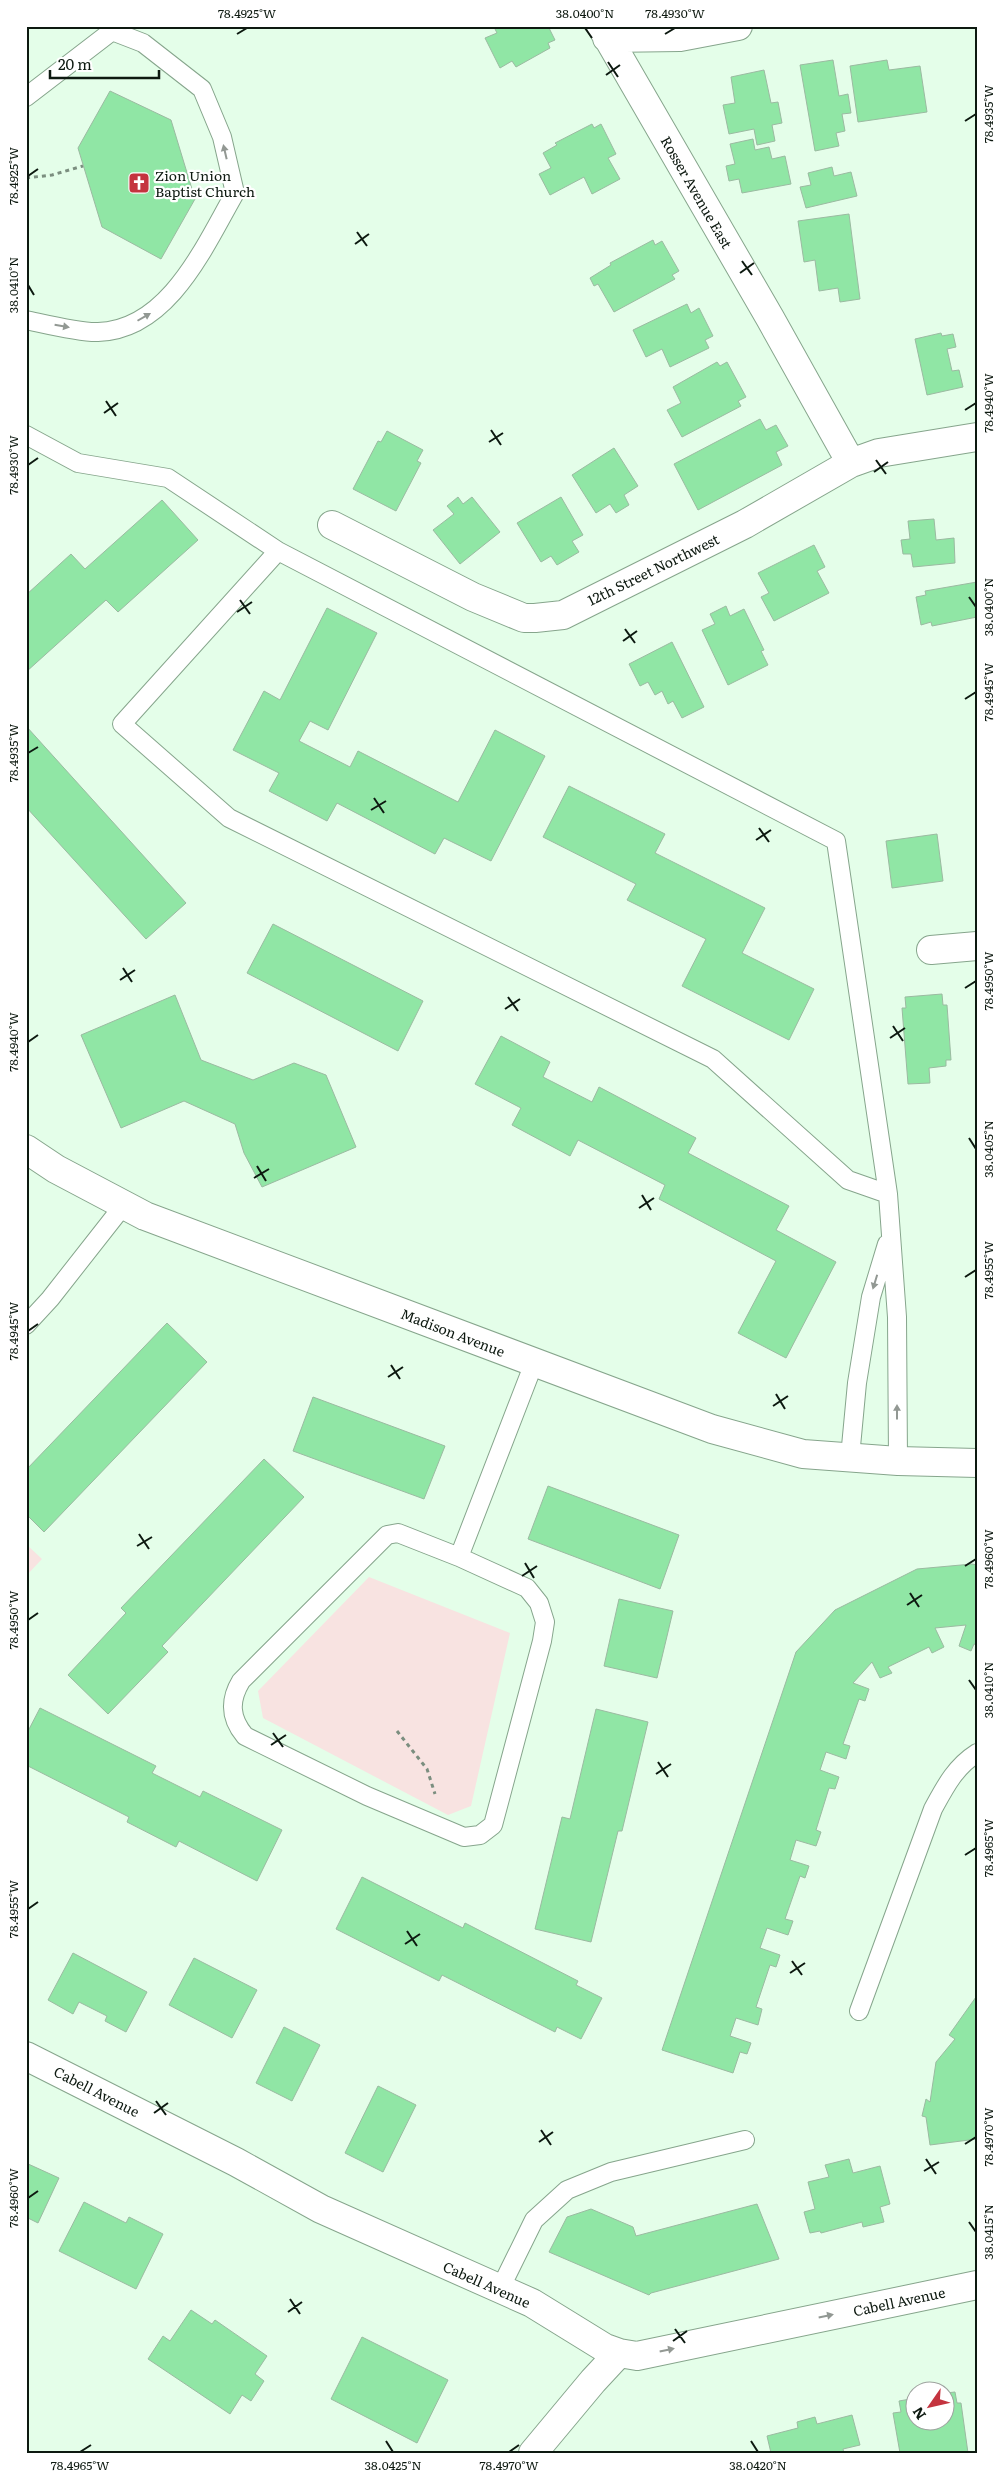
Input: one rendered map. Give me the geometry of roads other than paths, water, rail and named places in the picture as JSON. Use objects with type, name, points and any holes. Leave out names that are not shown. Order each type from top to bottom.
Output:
[{"type":"street","points":[[604,32],[680,38],[738,26]]},
{"type":"street","name":"Rosser Avenue East","points":[[604,32],[770,318],[851,463]]},
{"type":"street","name":"12th Street Northwest","points":[[332,525],[473,597],[524,618],[535,618],[562,614],[745,524],[851,463],[879,453],[977,437]]},
{"type":"street","points":[[931,950],[977,946]]},
{"type":"street","name":"Madison Avenue","points":[[26,1149],[56,1169],[123,1206],[154,1220],[712,1428],[803,1454],[898,1461],[977,1463]]},
{"type":"street","name":"Cabell Avenue","points":[[26,2056],[236,2162],[321,2209],[532,2303],[606,2348],[620,2353],[637,2356],[977,2285]]},
{"type":"street","points":[[533,2453],[593,2380],[620,2353]]},
{"type":"lane","points":[[26,97],[112,31],[144,43],[202,89],[222,137],[234,193],[188,274],[154,311],[130,325],[98,332],[26,320]]},
{"type":"lane","points":[[26,435],[78,463],[168,478],[278,551],[836,841],[888,1194],[897,1318],[898,1461]]},
{"type":"lane","points":[[278,551],[122,724],[230,818],[713,1059],[848,1180],[888,1194]]},
{"type":"lane","points":[[26,1325],[50,1299],[123,1206]]},
{"type":"lane","points":[[850,1457],[856,1392],[871,1297],[890,1236]]},
{"type":"lane","points":[[459,1557],[534,1363]]},
{"type":"lane","points":[[398,1532],[459,1557],[527,1588],[539,1603],[545,1622],[542,1641],[493,1825],[480,1835],[464,1837],[366,1796],[245,1736],[236,1725],[232,1708],[234,1693],[241,1682],[387,1535],[398,1532]]},
{"type":"lane","points":[[858,2011],[934,1809],[948,1780],[967,1760],[977,1753]]},
{"type":"lane","points":[[500,2289],[534,2220],[567,2190],[611,2172],[745,2140]]},
{"type":"place","name":"Zion Union Baptist Church","points":[[139,183]]}]
